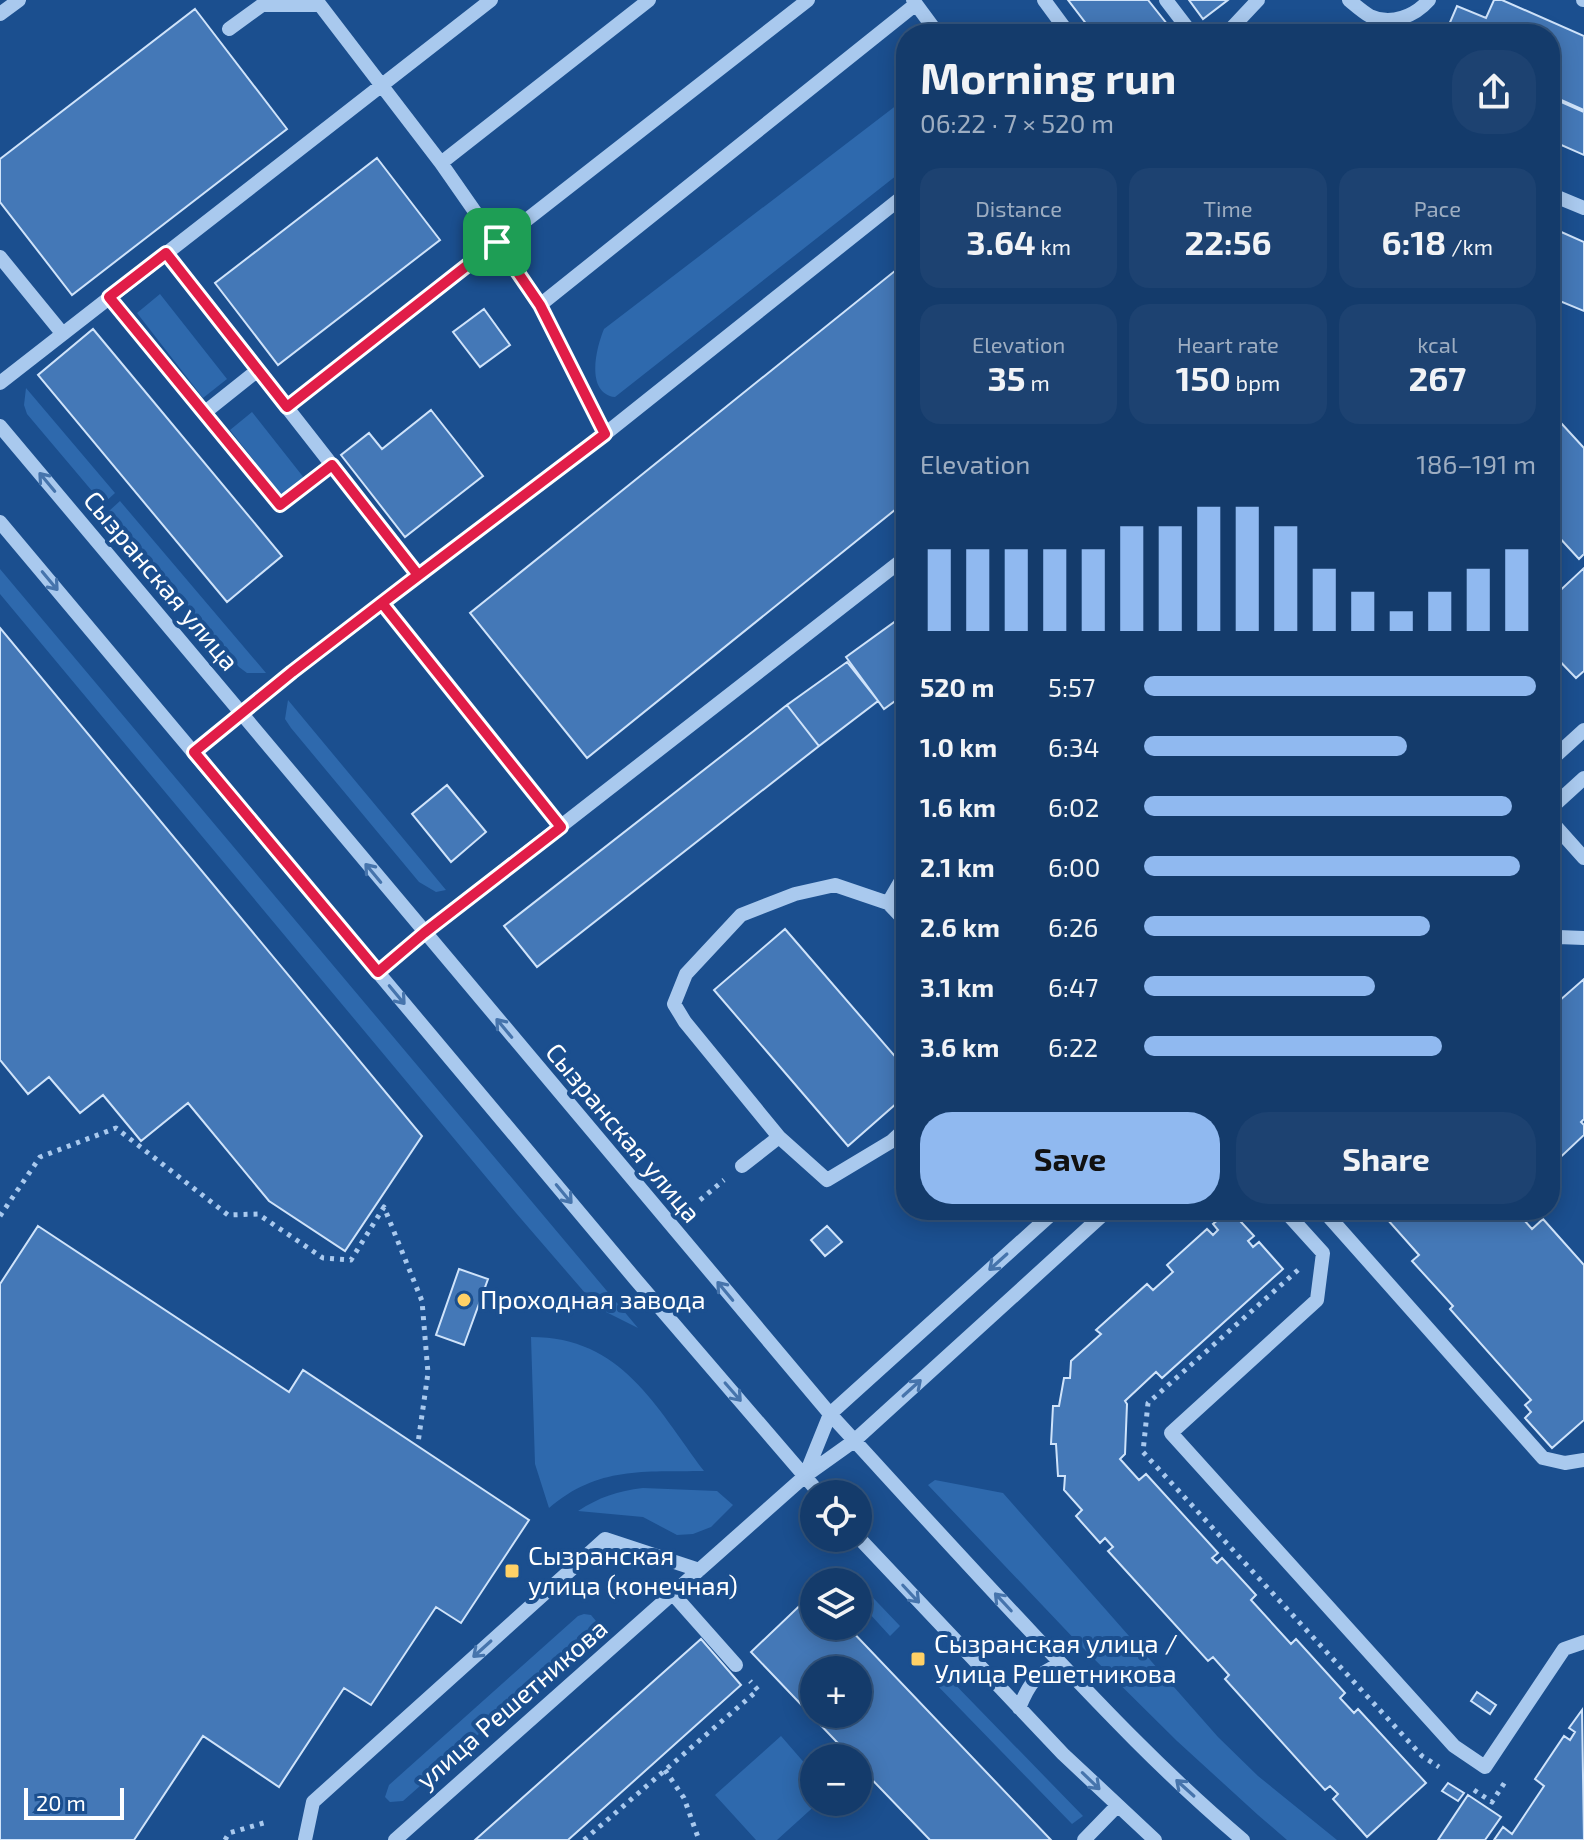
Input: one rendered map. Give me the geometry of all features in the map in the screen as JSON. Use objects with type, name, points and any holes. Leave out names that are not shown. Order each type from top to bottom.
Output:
[{"type":"street","points":[[0,14],[19,0]]},
{"type":"street","points":[[0,383],[491,0]]},
{"type":"street","points":[[441,163],[649,0]]},
{"type":"street","points":[[287,407],[808,0]]},
{"type":"street","points":[[1044,0],[1062,24]]},
{"type":"street","points":[[1166,0],[1184,24]]},
{"type":"street","points":[[1235,24],[1258,0]]},
{"type":"street","points":[[1349,0],[1372,17],[1401,20],[1422,8],[1429,0]]},
{"type":"street","points":[[540,305],[914,2],[930,24]]},
{"type":"street","points":[[229,29],[262,5],[320,5],[441,163],[540,305],[605,434]]},
{"type":"street","points":[[1560,198],[1584,208]]},
{"type":"street","points":[[194,752],[418,575],[605,434],[896,202]]},
{"type":"street","points":[[166,253],[418,575]]},
{"type":"street","points":[[0,257],[62,333]]},
{"type":"street","points":[[109,297],[280,505],[332,465]]},
{"type":"street","points":[[204,413],[258,370]]},
{"type":"street","name":"Сызранская улица","points":[[0,426],[830,1414],[1061,1664],[1158,1762],[1243,1840]]},
{"type":"street","points":[[0,522],[808,1480]]},
{"type":"street","points":[[378,972],[896,565]]},
{"type":"street","points":[[382,603],[561,827]]},
{"type":"street","points":[[1560,752],[1584,730]]},
{"type":"street","points":[[1560,800],[1584,778]]},
{"type":"street","points":[[1560,831],[1584,858]]},
{"type":"street","points":[[896,911],[888,903],[835,885],[795,894],[741,915],[686,974],[674,1004],[685,1022],[779,1137],[827,1180],[896,1137]]},
{"type":"street","points":[[888,903],[896,889]]},
{"type":"street","points":[[1560,937],[1584,938]]},
{"type":"street","points":[[742,1166],[779,1137]]},
{"type":"street","name":"улица Решетникова","points":[[805,1476],[830,1414],[1045,1220]]},
{"type":"street","name":"улица Решетникова","points":[[395,1840],[805,1476],[854,1441],[1097,1220]]},
{"type":"street","points":[[1293,1220],[1323,1253],[1317,1300],[1171,1433],[1454,1746],[1485,1767],[1564,1649],[1584,1642]]},
{"type":"street","points":[[1332,1220],[1543,1458],[1565,1463],[1584,1460]]},
{"type":"street","points":[[305,1840],[313,1802],[605,1539],[699,1570]]},
{"type":"street","points":[[872,1552],[1019,1708],[1155,1840]]},
{"type":"street","points":[[673,1594],[736,1665]]},
{"type":"street","points":[[1019,1708],[1029,1685],[1042,1672],[1061,1664]]},
{"type":"street","points":[[1084,1840],[1117,1806]]},
{"type":"path","points":[[0,1216],[40,1157],[116,1128],[228,1215],[258,1214],[323,1258],[351,1260],[384,1207],[422,1301],[428,1373],[418,1443]]},
{"type":"path","points":[[700,1200],[742,1166]]},
{"type":"path","points":[[1304,1264],[1148,1403],[1143,1452],[1422,1756],[1445,1771]]},
{"type":"path","points":[[584,1840],[758,1690]]},
{"type":"path","points":[[665,1770],[684,1798],[699,1840]]},
{"type":"path","points":[[1469,1787],[1492,1802],[1509,1777]]},
{"type":"path","points":[[225,1840],[229,1833],[267,1822]]},
{"type":"shaded area","points":[[896,106],[896,176],[615,397],[606,394],[596,379],[596,358],[604,329]]},
{"type":"shaded area","points":[[160,294],[227,379],[203,398],[137,313]]},
{"type":"shaded area","points":[[26,388],[115,493],[103,504],[27,414],[24,405]]},
{"type":"shaded area","points":[[252,412],[308,483],[286,501],[230,430]]},
{"type":"shaded area","points":[[120,501],[266,673],[247,673],[239,667],[109,511]]},
{"type":"shaded area","points":[[0,569],[638,1328],[598,1308],[516,1213],[0,594]]},
{"type":"shaded area","points":[[288,700],[446,890],[436,892],[419,882],[291,728],[285,719]]},
{"type":"shaded area","points":[[531,1337],[563,1340],[590,1349],[613,1362],[652,1400],[704,1471],[642,1472],[604,1478],[567,1494],[549,1508],[535,1464]]},
{"type":"shaded area","points":[[935,1480],[1003,1493],[1218,1737],[1258,1776],[1337,1840],[1287,1840],[1258,1815],[1177,1741],[1081,1646],[928,1485]]},
{"type":"shaded area","points":[[643,1488],[717,1491],[733,1505],[711,1527],[693,1534],[677,1535],[643,1517],[578,1511],[609,1495]]},
{"type":"shaded area","points":[[872,1597],[900,1626],[890,1636],[872,1616]]},
{"type":"shaded area","points":[[591,1615],[596,1621],[593,1633],[403,1801],[390,1802],[385,1797],[389,1785],[578,1616]]},
{"type":"shaded area","points":[[942,1671],[1083,1816],[1072,1824],[932,1680]]},
{"type":"shaded area","points":[[781,1736],[800,1758],[800,1816],[804,1816],[777,1840],[756,1840],[715,1795]]},
{"type":"building","points":[[1068,0],[1148,0],[1167,24],[1086,24]]},
{"type":"building","points":[[1189,0],[1228,0],[1203,19]]},
{"type":"building","points":[[1494,0],[1502,0],[1557,24],[1449,24],[1457,6],[1486,18]]},
{"type":"building","points":[[195,9],[287,129],[72,295],[0,202],[0,159]]},
{"type":"building","points":[[1560,25],[1584,36],[1584,110],[1560,99]]},
{"type":"building","points":[[1560,101],[1584,112],[1584,155],[1560,144]]},
{"type":"building","points":[[377,158],[440,240],[278,365],[215,283]]},
{"type":"building","points":[[1560,231],[1584,242],[1584,311],[1560,301]]},
{"type":"building","points":[[896,270],[896,509],[587,758],[470,613]]},
{"type":"building","points":[[484,309],[510,345],[480,367],[453,332]]},
{"type":"building","points":[[93,329],[282,556],[227,602],[38,375]]},
{"type":"building","points":[[431,410],[483,476],[405,537],[341,455],[369,433],[382,449]]},
{"type":"building","points":[[1560,422],[1584,448],[1584,554],[1579,559],[1560,538]]},
{"type":"building","points":[[1584,568],[1584,671],[1576,678],[1560,661],[1560,591]]},
{"type":"building","points":[[896,621],[896,700],[884,709],[846,657]]},
{"type":"building","points":[[0,628],[422,1136],[345,1251],[269,1201],[188,1103],[141,1141],[103,1095],[80,1113],[49,1077],[28,1094],[0,1060]]},
{"type":"building","points":[[847,662],[878,701],[819,746],[787,705]]},
{"type":"building","points":[[787,705],[819,746],[537,967],[504,926]]},
{"type":"building","points":[[447,785],[486,832],[451,862],[412,814]]},
{"type":"building","points":[[785,929],[896,1057],[896,1104],[848,1146],[714,990]]},
{"type":"building","points":[[1584,979],[1584,1119],[1581,1122],[1584,1135],[1560,1158],[1560,1000]]},
{"type":"building","points":[[1218,1220],[1239,1220],[1254,1236],[1248,1241],[1253,1247],[1259,1242],[1283,1269],[1162,1378],[1156,1372],[1125,1401],[1125,1454],[1120,1459],[1139,1480],[1146,1474],[1218,1553],[1212,1558],[1217,1563],[1222,1558],[1256,1595],[1251,1600],[1291,1644],[1296,1639],[1345,1693],[1340,1698],[1354,1713],[1358,1709],[1426,1783],[1367,1837],[1333,1799],[1338,1794],[1330,1786],[1325,1790],[1225,1679],[1229,1675],[1213,1657],[1208,1661],[1108,1551],[1113,1547],[1105,1538],[1100,1543],[1076,1516],[1082,1510],[1064,1490],[1065,1476],[1058,1476],[1056,1444],[1051,1444],[1053,1406],[1059,1406],[1064,1378],[1070,1378],[1071,1361],[1101,1334],[1096,1330],[1147,1284],[1153,1290],[1173,1272],[1167,1265],[1207,1229],[1213,1235],[1218,1230],[1213,1224]]},
{"type":"building","points":[[1388,1220],[1524,1220],[1532,1229],[1544,1220],[1584,1265],[1584,1420],[1552,1448],[1525,1418],[1531,1412],[1525,1405],[1531,1400],[1412,1261],[1419,1255]]},
{"type":"building","points":[[38,1226],[289,1392],[303,1370],[529,1520],[461,1623],[436,1607],[371,1705],[344,1688],[279,1787],[203,1736],[134,1840],[0,1840],[0,1284]]},
{"type":"building","points":[[827,1226],[842,1242],[825,1256],[811,1240]]},
{"type":"building","name":"Проходная завода","points":[[459,1269],[488,1279],[464,1345],[436,1335]]},
{"type":"building","points":[[800,1605],[800,1640],[860,1640],[1051,1840],[930,1840],[872,1780],[872,1744],[839,1744],[823,1728],[872,1728],[872,1656],[800,1656],[800,1703],[751,1652]]},
{"type":"building","points":[[701,1639],[741,1685],[568,1840],[475,1840]]},
{"type":"building","points":[[1477,1692],[1496,1705],[1490,1714],[1471,1701]]},
{"type":"building","points":[[1582,1710],[1584,1840],[1494,1840],[1503,1827],[1512,1834],[1544,1786],[1535,1779],[1564,1736],[1570,1740],[1575,1732],[1569,1728]]},
{"type":"building","points":[[1448,1783],[1464,1793],[1458,1801],[1442,1791]]},
{"type":"building","points":[[1468,1795],[1501,1817],[1485,1840],[1438,1840]]},
{"type":"place","name":"Проходная завода","points":[[464,1300]]},
{"type":"place","name":"Сызранская улица (конечная)","points":[[512,1571]]},
{"type":"place","name":"Сызранская улица / Улица Решетникова","points":[[918,1659]]},
{"type":"route","points":[[497,242],[540,305],[605,434],[382,603],[561,827],[378,972],[194,752],[292,672],[418,575],[332,465],[280,505],[109,297],[166,253],[287,407],[497,242]]}]
